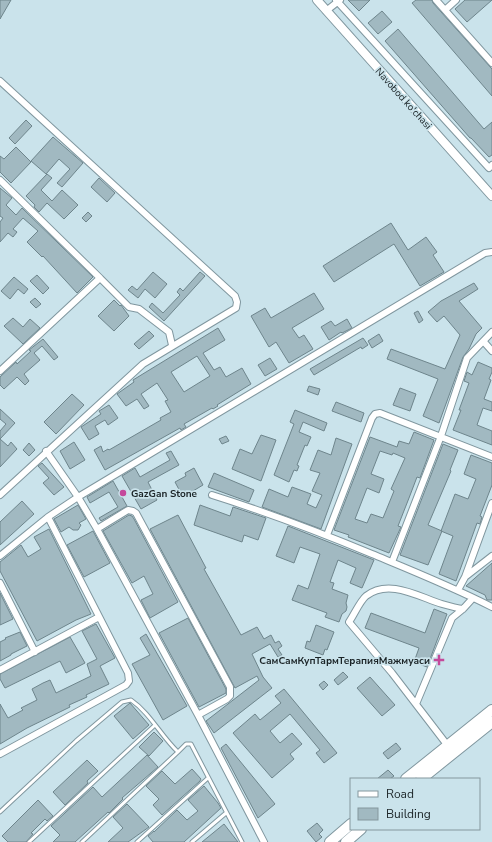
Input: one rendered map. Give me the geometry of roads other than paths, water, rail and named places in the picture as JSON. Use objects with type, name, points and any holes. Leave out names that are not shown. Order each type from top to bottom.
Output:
[{"type":"main road","points":[[407,778],[492,710]]},
{"type":"main road","points":[[422,778],[492,722]]},
{"type":"main road","points":[[330,842],[350,825]]},
{"type":"main road","points":[[346,842],[360,830]]},
{"type":"street","name":"Navobod ko'chasi","points":[[316,0],[492,196]]},
{"type":"street","points":[[436,0],[492,63]]},
{"type":"street","points":[[445,10],[456,0]]},
{"type":"street","points":[[326,11],[338,1],[489,168],[492,165]]},
{"type":"street","points":[[0,81],[234,296],[237,302],[236,308],[172,345],[143,364],[46,451],[0,495]]},
{"type":"street","points":[[0,180],[129,307],[139,309],[169,332],[172,345]]},
{"type":"street","points":[[0,556],[48,517],[78,497],[485,253],[492,252]]},
{"type":"street","points":[[0,371],[100,278]]},
{"type":"street","points":[[392,562],[441,436],[467,358],[492,332]]},
{"type":"street","points":[[484,342],[492,351]]},
{"type":"street","points":[[327,535],[372,418],[375,414],[380,413],[492,457]]},
{"type":"street","points":[[46,451],[78,497],[97,529],[198,715],[264,842]]},
{"type":"street","points":[[212,495],[256,508],[327,535],[458,590],[492,607]]},
{"type":"street","points":[[458,590],[465,577],[492,504]]},
{"type":"street","points":[[97,529],[128,510],[136,513],[230,687],[230,696],[227,699],[198,715]]},
{"type":"street","points":[[0,754],[126,686],[129,681],[128,673],[48,517]]},
{"type":"street","points":[[465,577],[492,556]]},
{"type":"street","points":[[0,583],[35,652]]},
{"type":"street","points":[[448,746],[392,673],[349,622],[365,597],[376,591],[392,588],[409,591],[442,604],[463,609]]},
{"type":"street","points":[[416,704],[452,618],[473,598]]},
{"type":"street","points":[[0,670],[99,617]]},
{"type":"lane","points":[[0,812],[76,741],[122,702],[131,700],[156,725],[163,736],[178,752]]},
{"type":"lane","points":[[29,842],[156,725]]},
{"type":"lane","points":[[82,842],[186,744],[191,744],[242,842]]},
{"type":"lane","points":[[137,842],[208,778]]},
{"type":"lane","points":[[192,842],[226,813]]},
{"type":"place","name":"GazGan Stone","points":[[123,493]]},
{"type":"place","name":"СамСамКупТармТерапияМажмуаси","points":[[439,660]]}]
